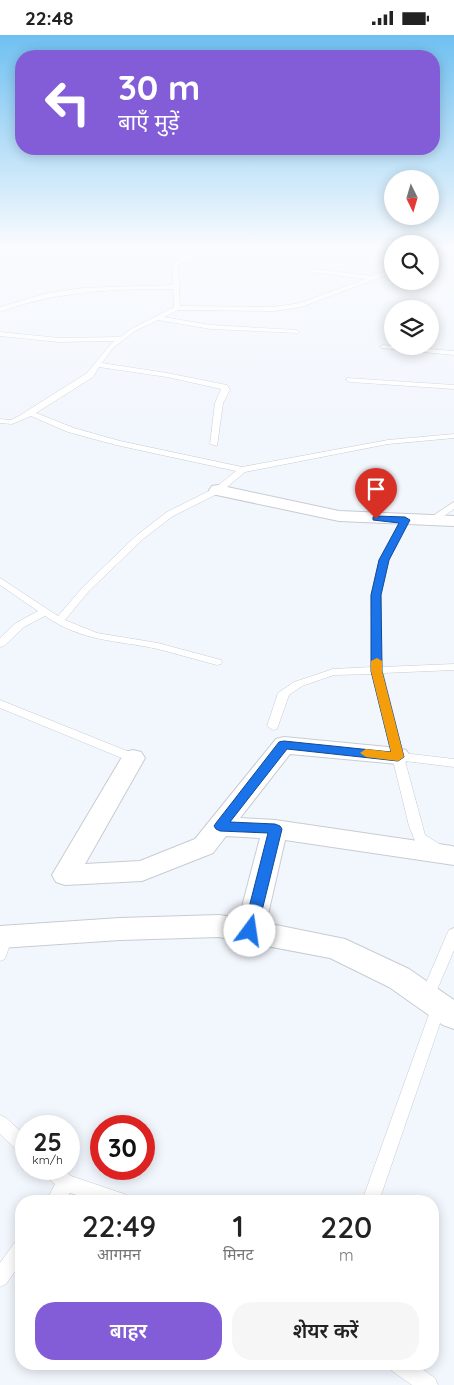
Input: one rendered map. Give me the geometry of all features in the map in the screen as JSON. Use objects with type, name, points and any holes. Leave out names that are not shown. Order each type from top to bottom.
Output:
[{"type":"street","points":[[218,490],[339,516],[454,521]]},
{"type":"street","points":[[133,758],[65,875],[142,871],[204,846],[284,745],[398,757]]},
{"type":"street","points":[[220,826],[275,829],[453,858]]},
{"type":"street","points":[[250,931],[275,829]]},
{"type":"street","points":[[2,944],[120,929],[219,925],[335,947],[399,978],[440,1006]]},
{"type":"lane","points":[[0,421],[12,422],[30,413],[90,375],[111,347],[133,330],[177,309],[274,309],[288,307]]},
{"type":"lane","points":[[157,318],[211,327],[296,332]]},
{"type":"lane","points":[[0,334],[59,340],[122,339]]},
{"type":"lane","points":[[383,347],[454,353]]},
{"type":"lane","points":[[98,365],[167,375],[224,387],[226,390],[218,403],[214,444]]},
{"type":"lane","points":[[350,380],[454,387]]},
{"type":"lane","points":[[30,413],[87,435],[242,470],[388,442],[454,435]]},
{"type":"lane","points":[[60,621],[86,589],[140,537],[170,514],[218,490],[242,470]]},
{"type":"lane","points":[[431,521],[454,505]]},
{"type":"lane","points":[[405,520],[384,560],[376,595],[377,671],[415,826],[420,837],[428,844],[453,858]]},
{"type":"lane","points":[[0,581],[60,621],[95,636],[158,646],[217,662]]},
{"type":"lane","points":[[0,644],[20,625],[45,611]]},
{"type":"lane","points":[[273,726],[284,693],[298,684],[333,672],[454,667]]},
{"type":"lane","points":[[0,704],[133,758]]},
{"type":"lane","points":[[398,757],[454,763]]},
{"type":"lane","points":[[372,1195],[440,1006],[453,939]]},
{"type":"lane","points":[[0,1123],[15,1137]]},
{"type":"lane","points":[[63,1180],[66,1183],[103,1195]]},
{"type":"lane","points":[[58,1195],[66,1183]]},
{"type":"lane","points":[[0,1278],[15,1256]]},
{"type":"lane","points":[[407,1370],[428,1385]]},
{"type":"slow traffic","points":[[366,753],[398,757],[377,671],[377,661]]},
{"type":"route","points":[[250,931],[275,829],[220,826],[284,745],[398,757],[377,671],[376,595],[384,560],[405,520],[376,519]]}]
